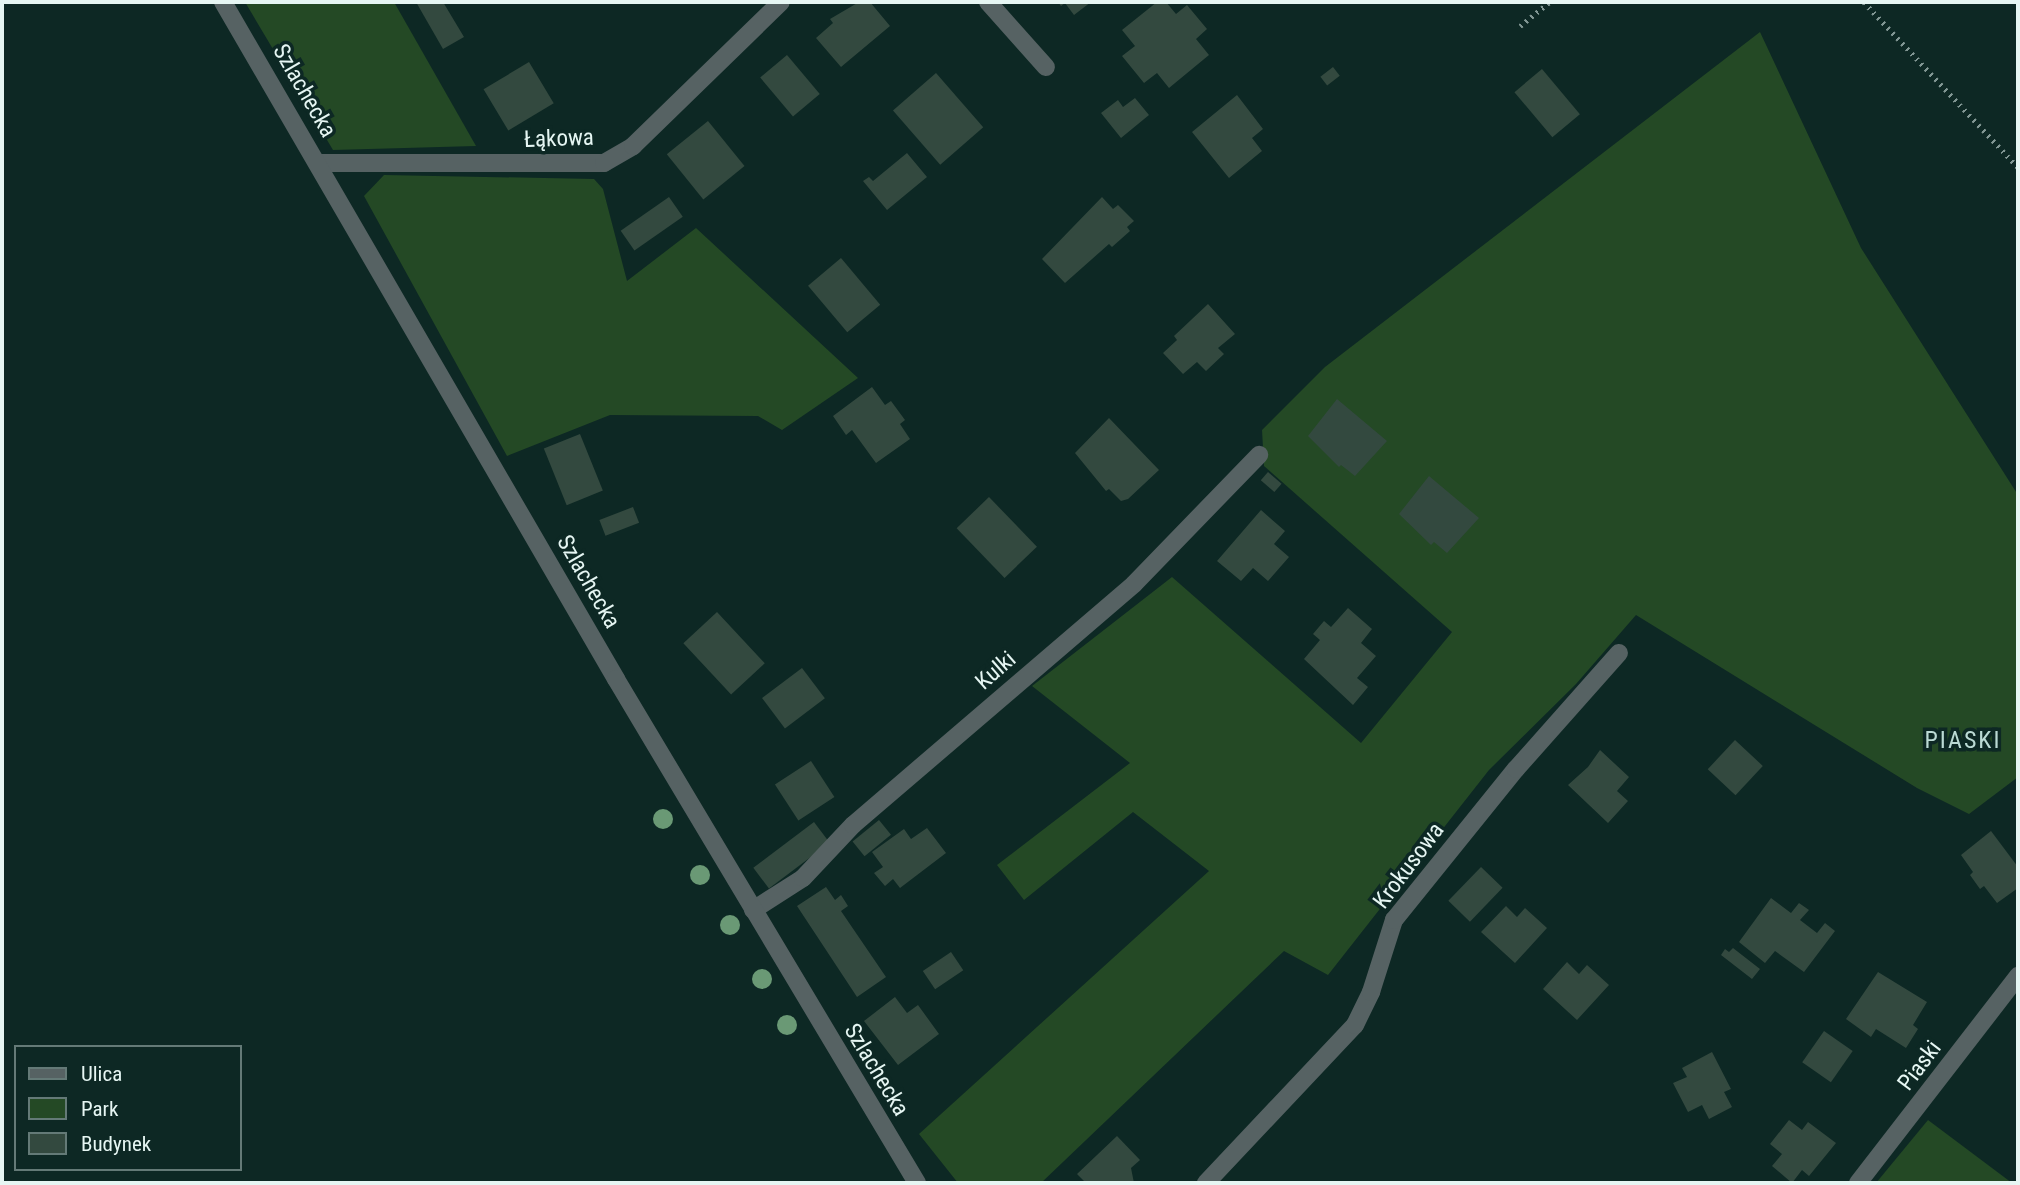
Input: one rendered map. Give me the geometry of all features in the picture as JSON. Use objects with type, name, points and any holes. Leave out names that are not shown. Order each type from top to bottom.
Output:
[{"type":"street","name":"Szlachecka","points":[[223,2],[753,910],[917,1183]]},
{"type":"street","name":"Łąkowa","points":[[317,163],[604,163],[633,146],[781,2]]},
{"type":"street","points":[[988,2],[1046,67]]},
{"type":"street","name":"Kulki","points":[[753,910],[803,878],[853,825],[1134,584],[1259,455]]},
{"type":"street","name":"Krokusowa","points":[[1206,1183],[1355,1026],[1371,992],[1394,920],[1516,769],[1619,653]]},
{"type":"street","name":"Piaski","points":[[1858,1183],[2018,976]]},
{"type":"path","points":[[1520,26],[1550,2]]},
{"type":"path","points":[[1864,2],[2018,167]]},
{"type":"green space","points":[[245,2],[394,2],[476,146],[333,150]]},
{"type":"green space","points":[[1760,32],[1861,248],[2018,495],[2018,777],[1969,814],[1917,788],[1636,615],[1576,684],[1489,770],[1328,975],[1284,951],[1041,1183],[958,1183],[919,1134],[1209,871],[1133,812],[1024,900],[997,865],[1130,763],[1032,686],[1172,577],[1361,743],[1452,632],[1264,466],[1262,430],[1325,367]]},
{"type":"green space","points":[[384,175],[594,179],[603,189],[627,281],[696,228],[858,378],[782,430],[758,416],[610,415],[507,456],[364,196]]},
{"type":"green space","points":[[1928,1120],[2012,1183],[1876,1183]]},
{"type":"building","points":[[416,2],[443,2],[464,37],[443,49]]},
{"type":"building","points":[[859,2],[870,2],[890,26],[841,67],[816,38],[833,23],[830,19]]},
{"type":"building","points":[[1058,2],[1091,2],[1074,15],[1065,3],[1061,6]]},
{"type":"building","points":[[1157,2],[1166,2],[1176,14],[1187,5],[1207,29],[1196,39],[1209,55],[1169,88],[1157,73],[1144,83],[1122,56],[1135,46],[1122,30]]},
{"type":"building","points":[[787,55],[820,94],[793,117],[760,77]]},
{"type":"building","points":[[529,62],[554,103],[508,130],[484,89]]},
{"type":"building","points":[[1333,67],[1340,76],[1327,86],[1320,77]]},
{"type":"building","points":[[1542,69],[1580,114],[1552,137],[1514,92]]},
{"type":"building","points":[[936,73],[983,127],[940,165],[893,110]]},
{"type":"building","points":[[1237,95],[1263,129],[1252,138],[1262,151],[1229,178],[1192,132]]},
{"type":"building","points":[[1135,98],[1149,115],[1121,138],[1101,113],[1118,100],[1123,107]]},
{"type":"building","points":[[708,121],[745,166],[703,199],[667,154]]},
{"type":"building","points":[[907,153],[927,177],[887,210],[863,181],[869,177],[873,181]]},
{"type":"building","points":[[669,197],[683,217],[634,251],[621,231]]},
{"type":"building","points":[[1102,197],[1113,209],[1118,205],[1134,221],[1127,227],[1130,231],[1112,247],[1109,244],[1065,283],[1042,259]]},
{"type":"building","points":[[841,258],[880,305],[847,332],[808,286]]},
{"type":"building","points":[[1208,304],[1235,334],[1218,348],[1224,354],[1206,371],[1197,362],[1183,374],[1163,353],[1177,340],[1174,336]]},
{"type":"building","points":[[872,387],[885,405],[891,401],[905,420],[900,424],[910,439],[876,463],[852,430],[846,435],[833,416]]},
{"type":"building","points":[[1337,399],[1387,441],[1355,476],[1341,465],[1339,467],[1308,436]]},
{"type":"building","points":[[1109,418],[1159,470],[1128,499],[1121,501],[1109,489],[1106,491],[1075,453]]},
{"type":"building","points":[[580,434],[603,491],[567,505],[544,449]]},
{"type":"building","points":[[1268,472],[1282,484],[1274,492],[1261,480]]},
{"type":"building","points":[[1429,476],[1479,518],[1447,553],[1434,542],[1431,545],[1399,514]]},
{"type":"building","points":[[989,497],[1037,547],[1005,578],[957,528]]},
{"type":"building","points":[[633,507],[639,523],[605,536],[599,520]]},
{"type":"building","points":[[1261,510],[1285,531],[1274,544],[1289,557],[1268,581],[1253,568],[1241,581],[1217,561]]},
{"type":"building","points":[[1348,608],[1372,629],[1361,643],[1376,656],[1357,678],[1368,687],[1353,705],[1304,659],[1320,640],[1313,634],[1324,621],[1331,627]]},
{"type":"building","points":[[717,612],[765,663],[731,695],[683,643]]},
{"type":"building","points":[[802,668],[825,698],[785,728],[762,698]]},
{"type":"building","points":[[1735,740],[1763,766],[1736,795],[1708,769]]},
{"type":"building","points":[[1600,750],[1629,777],[1617,791],[1628,801],[1608,823],[1568,785],[1588,767]]},
{"type":"building","points":[[811,761],[834,797],[798,820],[775,784]]},
{"type":"building","points":[[879,820],[891,835],[865,856],[853,841]]},
{"type":"building","points":[[814,822],[830,843],[769,889],[753,868]]},
{"type":"building","points":[[927,828],[946,853],[900,888],[893,879],[885,886],[874,873],[883,867],[872,852],[904,829],[911,839]]},
{"type":"building","points":[[1991,831],[2018,867],[2018,888],[1997,903],[1984,886],[1980,889],[1970,875],[1973,872],[1961,855]]},
{"type":"building","points":[[1481,867],[1503,888],[1470,922],[1448,901]]},
{"type":"building","points":[[826,887],[835,900],[841,895],[848,906],[841,911],[886,977],[857,997],[797,906]]},
{"type":"building","points":[[1771,898],[1791,913],[1799,903],[1809,910],[1800,920],[1817,933],[1825,923],[1835,931],[1804,972],[1775,951],[1765,963],[1739,942]]},
{"type":"building","points":[[1506,906],[1517,917],[1525,908],[1547,928],[1515,963],[1481,932]]},
{"type":"building","points":[[1733,948],[1760,969],[1752,979],[1721,955],[1725,949],[1729,952]]},
{"type":"building","points":[[951,952],[963,970],[935,989],[923,971]]},
{"type":"building","points":[[1567,962],[1579,974],[1587,965],[1609,985],[1577,1020],[1543,989]]},
{"type":"building","points":[[1878,972],[1927,1002],[1913,1025],[1918,1029],[1906,1048],[1876,1029],[1871,1037],[1846,1019]]},
{"type":"building","points":[[895,997],[907,1013],[918,1005],[939,1034],[898,1065],[864,1021]]},
{"type":"building","points":[[1824,1031],[1853,1051],[1831,1082],[1802,1062]]},
{"type":"building","points":[[1712,1052],[1731,1089],[1724,1092],[1732,1107],[1709,1119],[1702,1105],[1688,1112],[1673,1083],[1687,1077],[1682,1068]]},
{"type":"building","points":[[1789,1120],[1802,1130],[1808,1122],[1836,1143],[1809,1176],[1802,1170],[1792,1183],[1772,1166],[1782,1154],[1770,1144]]},
{"type":"building","points":[[1117,1136],[1140,1160],[1131,1168],[1134,1183],[1086,1183],[1077,1174]]},
{"type":"district","name":"PIASKI","points":[[1963,741]]}]
